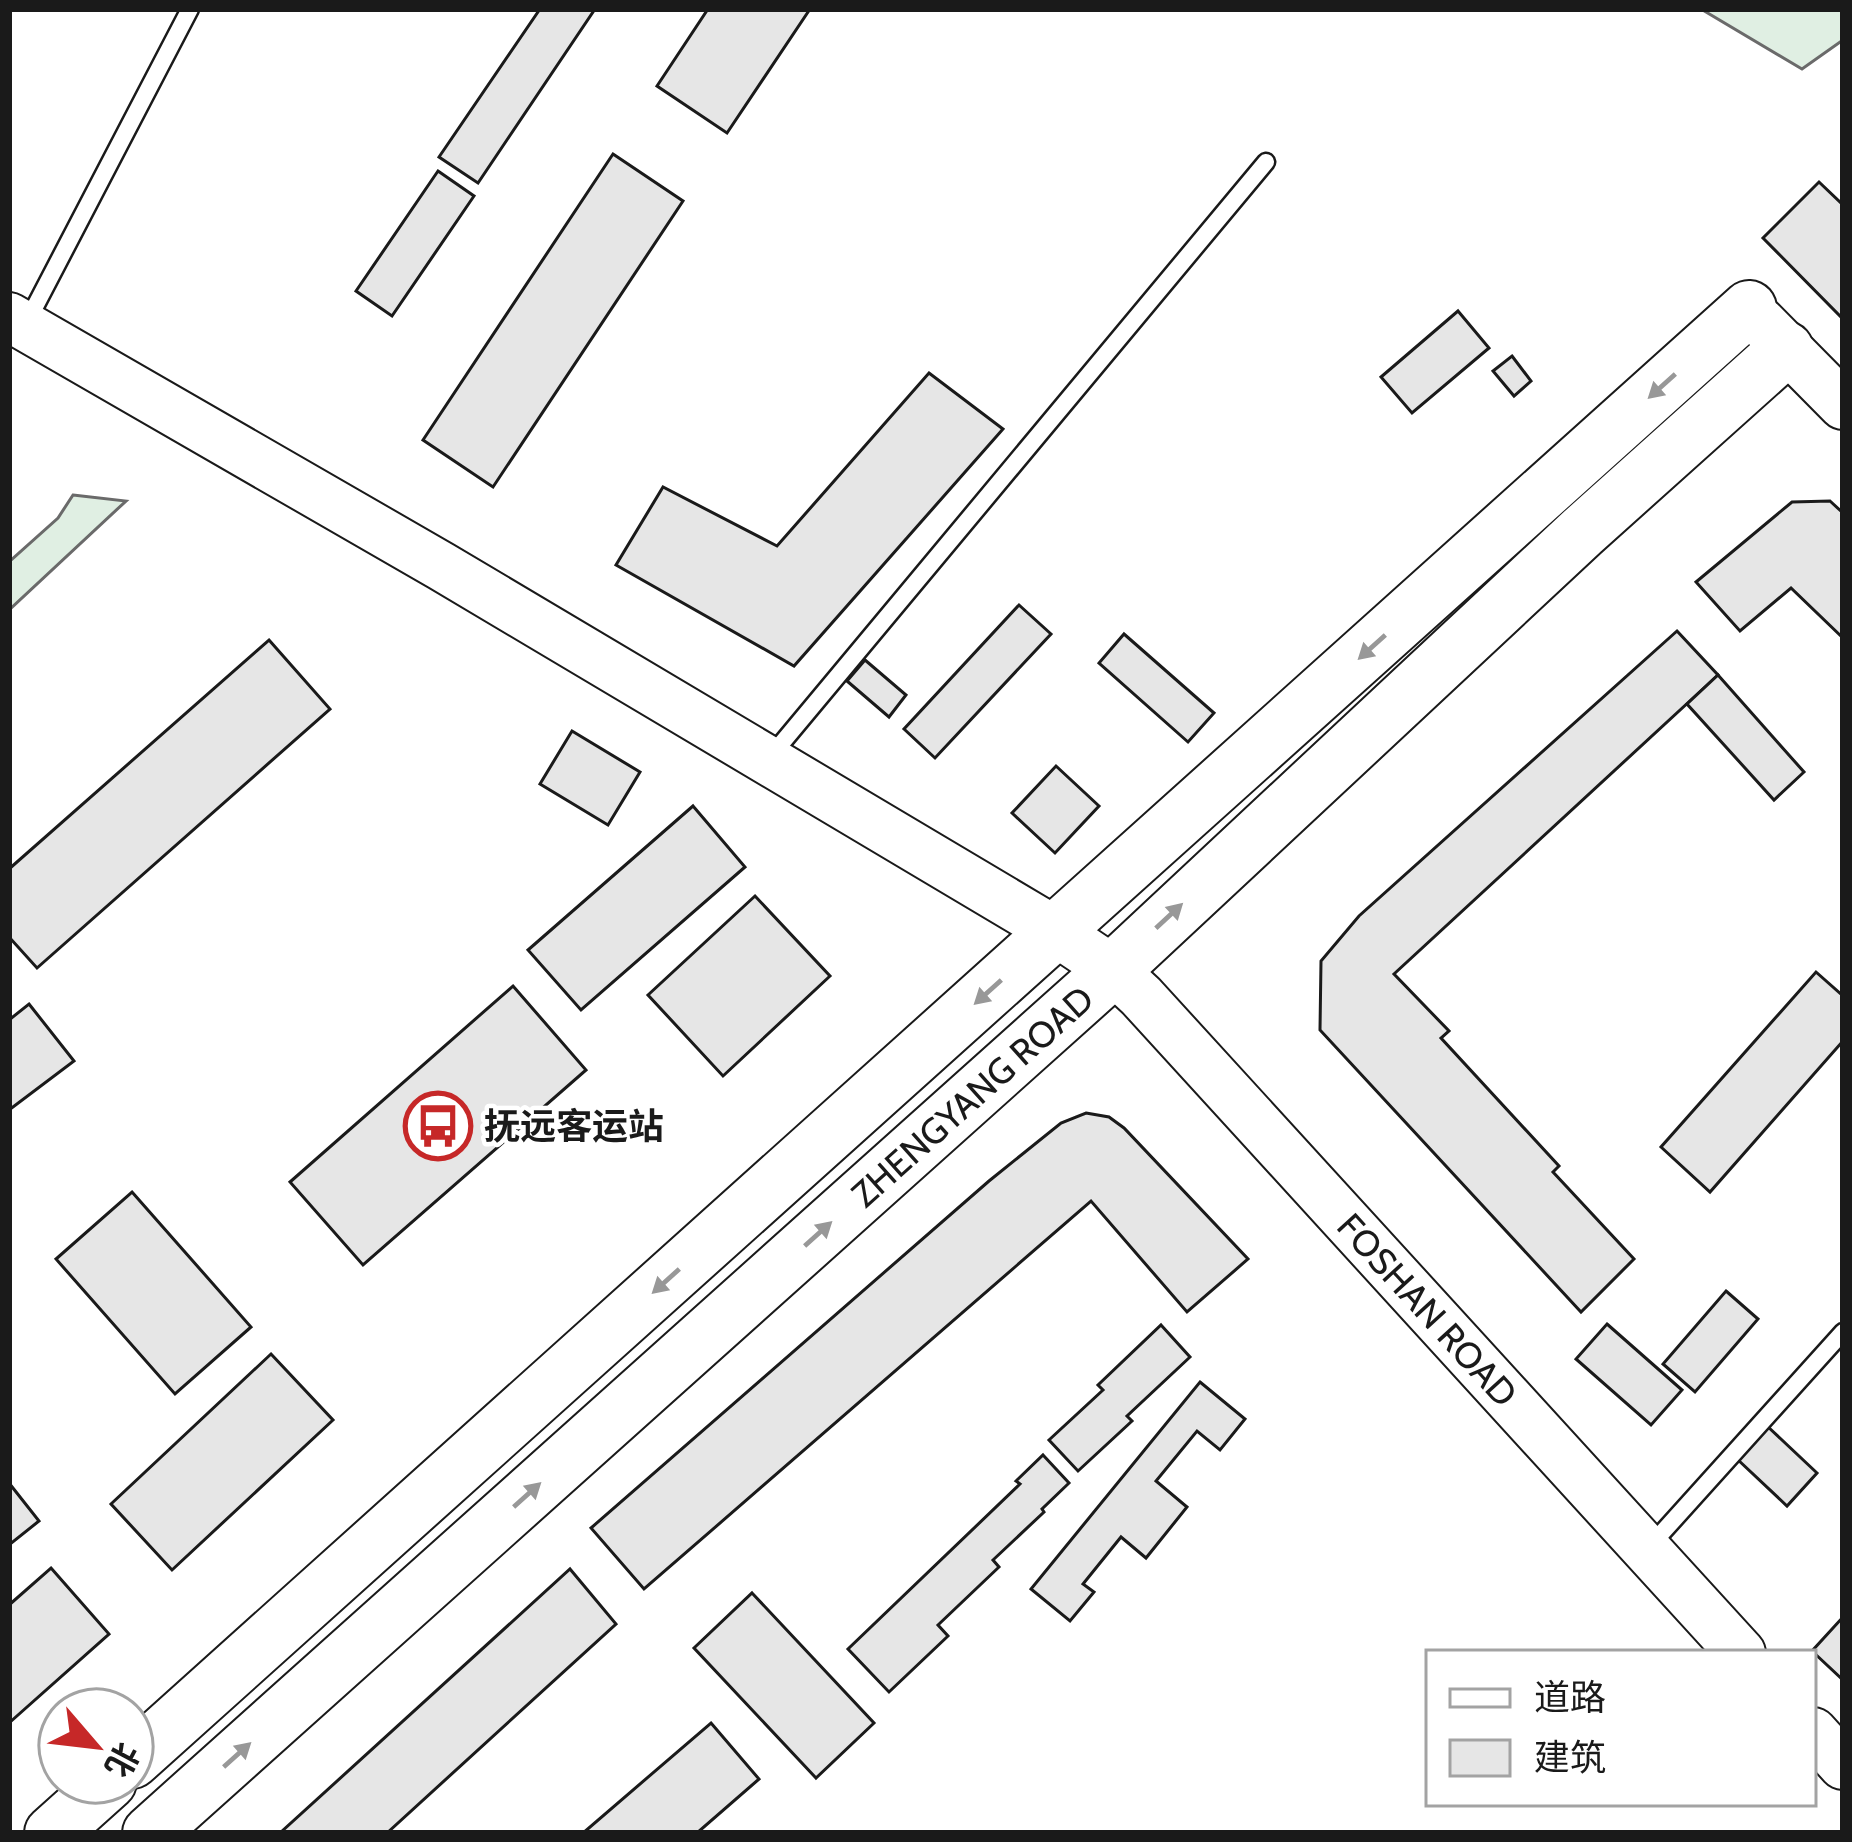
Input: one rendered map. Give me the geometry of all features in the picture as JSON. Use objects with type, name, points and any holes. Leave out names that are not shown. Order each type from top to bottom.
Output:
[{"type":"main road","name":"ZHENGYANG ROAD","points":[[156,1739],[1749,308]]},
{"type":"main road","name":"ZHENGYANG ROAD","points":[[150,1833],[1113,970],[1549,562],[1786,349]]},
{"type":"main road","points":[[52,1833],[82,1806]]},
{"type":"street","points":[[1749,308],[1843,405]]},
{"type":"street","name":"FOSHAN ROAD","points":[[17,322],[441,566],[1113,970],[1141,995],[1739,1650]]},
{"type":"street","points":[[1816,1735],[1843,1766]]},
{"type":"lane","points":[[17,322],[190,9]]},
{"type":"lane","points":[[766,762],[1266,162]]},
{"type":"lane","points":[[1648,1549],[1843,1332]]},
{"type":"green space","points":[[1701,9],[1843,9],[1843,40],[1802,69]]},
{"type":"green space","points":[[73,495],[126,501],[9,610],[9,562],[58,518]]},
{"type":"building","points":[[540,9],[595,9],[478,183],[439,157]]},
{"type":"building","points":[[708,9],[810,9],[727,133],[657,86]]},
{"type":"building","points":[[613,154],[683,201],[493,487],[423,440]]},
{"type":"building","points":[[438,171],[474,196],[392,316],[356,291]]},
{"type":"building","points":[[1819,182],[1843,205],[1843,319],[1763,238]]},
{"type":"building","points":[[1458,311],[1489,348],[1412,413],[1381,377]]},
{"type":"building","points":[[1512,356],[1531,381],[1514,396],[1493,371]]},
{"type":"building","points":[[929,373],[1003,429],[794,666],[616,565],[663,487],[777,546]]},
{"type":"building","points":[[1830,501],[1843,513],[1843,638],[1791,588],[1740,631],[1696,582],[1792,502]]},
{"type":"building","points":[[1019,605],[1051,634],[935,758],[904,729]]},
{"type":"building","points":[[1677,631],[1718,675],[1394,974],[1449,1031],[1441,1038],[1559,1166],[1553,1172],[1634,1259],[1581,1312],[1320,1030],[1321,961],[1359,916]]},
{"type":"building","points":[[1124,634],[1214,713],[1188,742],[1099,663]]},
{"type":"building","points":[[269,640],[330,709],[37,968],[9,937],[9,869]]},
{"type":"building","points":[[865,660],[906,695],[889,717],[847,681]]},
{"type":"building","points":[[1718,675],[1804,772],[1774,800],[1687,704]]},
{"type":"building","points":[[572,731],[640,772],[608,825],[540,784]]},
{"type":"building","points":[[1056,766],[1099,806],[1055,853],[1012,813]]},
{"type":"building","points":[[693,806],[745,867],[581,1010],[528,950]]},
{"type":"building","points":[[755,896],[830,976],[723,1076],[648,995]]},
{"type":"building","points":[[1816,972],[1843,996],[1843,1041],[1710,1192],[1661,1147]]},
{"type":"building","name":"抚远客运站","points":[[513,986],[586,1070],[363,1265],[290,1182]]},
{"type":"building","points":[[29,1004],[74,1061],[9,1110],[9,1020]]},
{"type":"building","points":[[1086,1113],[1109,1117],[1124,1128],[1248,1259],[1187,1312],[1091,1201],[644,1589],[591,1528],[989,1181],[1061,1123]]},
{"type":"building","points":[[132,1192],[251,1327],[175,1394],[56,1259]]},
{"type":"building","points":[[1726,1291],[1758,1319],[1695,1392],[1663,1364]]},
{"type":"building","points":[[1607,1324],[1682,1390],[1651,1425],[1576,1359]]},
{"type":"building","points":[[1161,1325],[1190,1357],[1078,1471],[1049,1440],[1103,1390],[1098,1385]]},
{"type":"building","points":[[271,1354],[333,1420],[172,1570],[111,1504]]},
{"type":"building","points":[[1200,1382],[1245,1419],[1220,1450],[1197,1431],[1156,1481],[1187,1507],[1146,1558],[1121,1537],[1083,1584],[1094,1592],[1070,1621],[1031,1589]]},
{"type":"building","points":[[1766,1425],[1817,1473],[1787,1506],[1736,1458]]},
{"type":"building","points":[[1043,1455],[1069,1483],[993,1560],[999,1567],[938,1625],[948,1636],[889,1692],[848,1649],[1020,1484],[1016,1481]]},
{"type":"building","points":[[9,1483],[39,1521],[9,1545]]},
{"type":"building","points":[[51,1568],[109,1634],[51,1686],[36,1686],[36,1699],[9,1723],[9,1605]]},
{"type":"building","points":[[570,1569],[616,1624],[387,1833],[280,1833]]},
{"type":"building","points":[[752,1593],[874,1723],[816,1778],[694,1648]]},
{"type":"building","points":[[1843,1617],[1843,1680],[1813,1650]]},
{"type":"building","points":[[711,1723],[759,1779],[697,1833],[583,1833]]},
{"type":"place","name":"抚远客运站","points":[[438,1126]]}]
